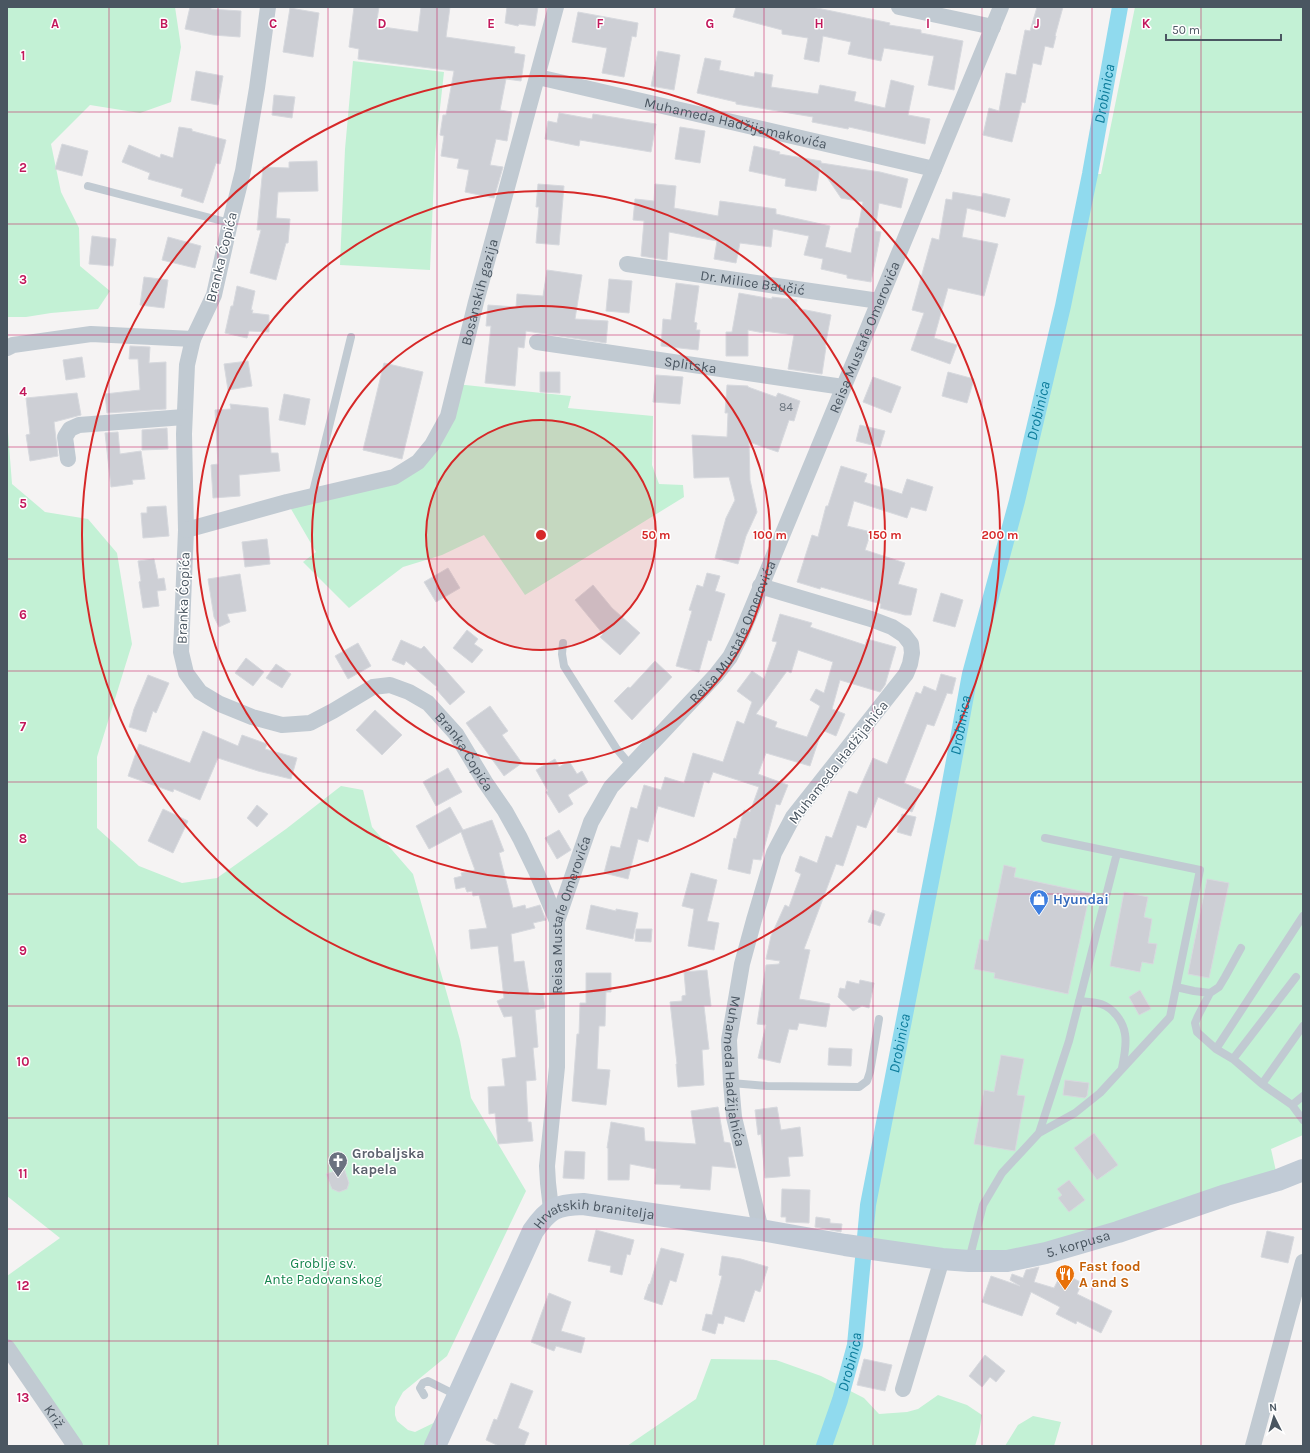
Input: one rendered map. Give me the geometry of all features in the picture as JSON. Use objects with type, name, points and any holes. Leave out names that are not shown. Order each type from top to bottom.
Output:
[{"type":"street","name":"Branka Ćopića","points":[[268,7],[257,88],[243,172],[214,295],[193,339],[187,365],[184,416],[186,530],[181,652],[186,672],[200,692],[220,704],[252,717],[282,725],[310,723],[374,687],[390,685],[409,692],[428,703],[456,734],[485,782],[505,811],[533,864],[557,921]]},
{"type":"street","name":"Bosanskih gazija","points":[[186,530],[312,496],[394,477],[418,462],[432,445],[448,416],[476,302],[556,7]]},
{"type":"street","points":[[899,7],[992,27]]},
{"type":"street","name":"Reisa Mustafe Omerovića","points":[[551,1209],[547,1166],[557,1067],[557,921],[590,822],[611,788],[716,675],[730,657],[740,637],[1001,7]]},
{"type":"street","name":"Muhameda Hadžijamakovića","points":[[538,77],[934,169]]},
{"type":"street","name":"Dr. Milice Baučić","points":[[627,264],[879,301]]},
{"type":"street","points":[[7,348],[13,345],[91,334],[193,339]]},
{"type":"street","name":"Splitska","points":[[537,342],[843,387]]},
{"type":"street","points":[[68,459],[66,437],[70,428],[79,425],[184,416]]},
{"type":"street","name":"Muhameda Hadžijahića","points":[[760,586],[871,619],[892,627],[904,635],[911,644],[912,653],[906,674],[793,816],[774,852],[742,964],[729,1040],[731,1083],[734,1117],[761,1230]]},
{"type":"street","name":"5. korpusa","points":[[845,1245],[942,1259],[1007,1261],[1046,1253],[1118,1232],[1226,1195],[1278,1180],[1303,1170]]},
{"type":"street","name":"Hrvatskih branitelja","points":[[435,1446],[533,1231],[542,1218],[551,1209],[567,1205],[583,1204],[761,1230],[845,1245]]},
{"type":"street","points":[[903,1389],[942,1259]]},
{"type":"street","points":[[1253,1446],[1303,1262]]},
{"type":"street","name":"Križ","points":[[7,1347],[75,1446]]},
{"type":"lane","points":[[88,186],[230,223]]},
{"type":"lane","points":[[312,496],[351,337]]},
{"type":"lane","points":[[563,643],[562,654],[564,666],[616,748],[631,766]]},
{"type":"lane","points":[[969,1261],[983,1205],[1002,1173],[1039,1133],[1075,1113],[1100,1092],[1170,1017],[1200,870],[1045,838]]},
{"type":"lane","points":[[1039,1133],[1069,1041],[1117,853]]},
{"type":"lane","points":[[1216,1049],[1303,916]]},
{"type":"lane","points":[[1241,948],[1219,987],[1210,993],[1195,1023],[1197,1032],[1216,1049],[1233,1059],[1262,1084],[1292,1105],[1303,1120]]},
{"type":"lane","points":[[1233,1059],[1296,977]]},
{"type":"lane","points":[[1176,987],[1210,993]]},
{"type":"lane","points":[[1079,1001],[1100,1004],[1113,1010],[1120,1021],[1125,1034],[1125,1049],[1122,1069]]},
{"type":"lane","points":[[731,1083],[775,1086],[859,1087],[867,1081],[870,1072],[879,1019]]},
{"type":"lane","points":[[1262,1084],[1303,1026]]},
{"type":"lane","points":[[1292,1105],[1303,1096]]},
{"type":"lane","points":[[424,1395],[420,1388],[423,1383],[428,1381],[458,1396]]},
{"type":"green space","points":[[7,7],[175,7],[181,47],[171,102],[140,113],[90,105],[51,144],[61,192],[79,228],[80,266],[110,291],[98,309],[51,313],[26,317],[7,317]]},
{"type":"green space","points":[[1135,7],[1303,7],[1303,1135],[1271,1149],[1278,1180],[1046,1253],[864,1254],[868,1205],[970,674],[990,604],[1032,439],[1063,306],[1090,174],[1101,174]]},
{"type":"green space","points":[[353,61],[444,72],[435,153],[430,270],[340,265],[345,149]]},
{"type":"green space","points":[[456,384],[571,396],[568,408],[653,416],[652,465],[659,484],[683,485],[684,497],[525,595],[484,535],[442,555],[403,567],[349,608],[303,562],[316,552],[287,502],[418,462]]},
{"type":"green space","name":"Groblje sv. Ante Padovanskog","points":[[7,419],[12,484],[45,512],[88,519],[117,553],[132,644],[97,757],[97,828],[139,866],[182,883],[217,878],[286,829],[341,786],[363,790],[372,827],[413,874],[460,1040],[471,1098],[526,1191],[447,1356],[403,1392],[395,1407],[397,1421],[408,1430],[415,1432],[450,1415],[435,1446],[74,1446],[7,1347],[7,1276],[60,1238],[7,1196]]},
{"type":"green space","points":[[711,1359],[776,1360],[821,1376],[864,1398],[879,1414],[907,1412],[918,1409],[938,1395],[967,1405],[982,1415],[979,1433],[975,1446],[627,1446],[696,1399]]},
{"type":"green space","points":[[1033,1416],[1061,1422],[1054,1446],[1005,1446],[1018,1425]]},
{"type":"building","points":[[190,7],[211,7],[211,9],[241,11],[240,37],[213,35],[185,29]]},
{"type":"building","points":[[354,7],[379,7],[376,26],[418,32],[421,7],[450,7],[446,37],[515,47],[514,53],[525,55],[521,81],[506,79],[500,110],[512,112],[507,141],[496,139],[490,165],[503,167],[494,198],[465,192],[469,170],[457,168],[459,159],[441,156],[444,136],[440,135],[443,115],[446,115],[454,71],[358,59],[359,49],[349,47]]},
{"type":"building","points":[[507,7],[538,7],[535,26],[519,24],[518,26],[505,23]]},
{"type":"building","points":[[736,7],[812,7],[890,23],[889,25],[921,30],[921,33],[963,41],[954,90],[928,85],[934,56],[884,48],[881,61],[848,54],[851,42],[823,36],[819,62],[804,59],[808,38],[782,34],[782,30],[733,17]]},
{"type":"building","points":[[1037,7],[1063,7],[1053,48],[1045,46],[1041,65],[1033,63],[1025,103],[1022,102],[1012,142],[983,135],[989,108],[999,111],[1006,73],[1016,75],[1025,30],[1030,31]]},
{"type":"building","points":[[290,8],[319,13],[313,57],[283,52]]},
{"type":"building","points":[[578,12],[638,23],[636,37],[632,36],[624,77],[602,73],[607,48],[572,42]]},
{"type":"building","points":[[658,51],[680,55],[674,90],[651,86]]},
{"type":"building","points":[[705,58],[721,61],[719,70],[754,77],[755,72],[773,75],[771,87],[818,94],[820,85],[856,92],[854,101],[885,108],[891,80],[914,86],[908,115],[930,119],[925,144],[849,127],[848,129],[812,122],[813,117],[736,104],[736,102],[697,93]]},
{"type":"building","points":[[196,71],[223,76],[218,105],[191,100]]},
{"type":"building","points":[[274,95],[295,97],[292,118],[272,115]]},
{"type":"building","points":[[559,113],[592,119],[593,114],[656,124],[651,152],[580,140],[579,146],[545,139],[548,121],[557,123]]},
{"type":"building","points":[[179,127],[192,129],[192,131],[226,140],[220,164],[216,163],[203,203],[181,196],[183,189],[148,179],[150,173],[122,162],[129,145],[160,158],[161,154],[173,158]]},
{"type":"building","points":[[680,127],[705,131],[700,163],[675,159]]},
{"type":"building","points":[[62,144],[88,151],[82,176],[55,169]]},
{"type":"building","points":[[754,146],[780,152],[779,154],[821,161],[821,163],[880,172],[908,179],[901,208],[879,203],[875,231],[881,232],[871,282],[847,278],[847,275],[821,269],[823,259],[804,255],[809,236],[773,229],[771,247],[740,243],[736,263],[714,259],[717,241],[669,232],[667,260],[641,256],[644,221],[633,220],[635,199],[654,201],[655,184],[676,186],[674,208],[718,216],[720,201],[776,209],[776,214],[830,226],[825,247],[851,253],[863,202],[841,198],[820,167],[816,191],[785,186],[786,179],[749,171]]},
{"type":"building","points":[[317,161],[318,191],[278,192],[276,218],[290,219],[288,243],[286,243],[276,280],[250,273],[261,230],[257,230],[263,167],[289,168],[289,162]]},
{"type":"building","points":[[538,184],[564,186],[559,245],[536,243],[539,207],[536,207]]},
{"type":"building","points":[[953,192],[982,197],[983,193],[1010,199],[1005,217],[967,208],[962,237],[998,244],[984,296],[948,288],[934,338],[957,345],[950,364],[911,350],[924,313],[912,310],[932,238],[939,240],[946,199],[952,200]]},
{"type":"building","points":[[92,236],[116,239],[113,266],[89,264]]},
{"type":"building","points":[[168,237],[201,246],[195,268],[162,260]]},
{"type":"building","points":[[547,270],[582,275],[575,319],[608,321],[606,343],[526,331],[524,348],[518,347],[515,386],[485,383],[491,326],[486,326],[488,305],[516,307],[517,294],[543,296]]},
{"type":"building","points":[[144,277],[168,280],[164,308],[140,305]]},
{"type":"building","points":[[609,279],[632,281],[629,313],[606,311]]},
{"type":"building","points":[[676,283],[699,286],[694,322],[697,323],[696,330],[700,330],[698,350],[661,346],[663,319],[671,320]]},
{"type":"building","points":[[237,286],[255,291],[251,310],[253,310],[252,313],[269,315],[269,332],[249,331],[247,338],[225,333]]},
{"type":"building","points":[[739,293],[772,299],[772,297],[797,300],[796,308],[831,315],[822,374],[788,369],[794,335],[764,331],[764,333],[748,330],[748,356],[726,356],[726,332],[732,332]]},
{"type":"building","points":[[130,346],[150,347],[149,363],[166,362],[166,409],[107,413],[105,394],[140,390],[138,359],[129,359]]},
{"type":"building","points":[[82,357],[85,377],[66,380],[63,360]]},
{"type":"building","points":[[248,361],[252,386],[228,390],[224,364]]},
{"type":"building","points":[[384,363],[423,372],[402,459],[363,450]]},
{"type":"building","points":[[540,372],[560,372],[560,393],[540,392]]},
{"type":"building","points":[[948,372],[974,379],[967,403],[942,396]]},
{"type":"building","points":[[656,375],[683,377],[680,404],[653,402]]},
{"type":"building","points":[[873,377],[901,387],[891,413],[863,402]]},
{"type":"building","points":[[727,385],[748,386],[776,397],[778,393],[800,401],[794,421],[789,420],[778,452],[749,442],[750,480],[757,512],[746,536],[738,564],[715,558],[726,518],[735,500],[729,477],[694,478],[692,435],[727,437],[728,413],[725,413]]},
{"type":"building","points":[[77,393],[81,415],[54,422],[58,456],[30,461],[26,435],[30,434],[26,398]]},
{"type":"building","points":[[284,394],[310,399],[305,425],[279,420]]},
{"type":"building","points":[[230,404],[268,408],[271,453],[278,453],[280,471],[239,475],[240,496],[213,498],[211,465],[218,464],[215,410],[231,409]]},
{"type":"building","points":[[860,425],[885,431],[880,447],[856,441]]},
{"type":"building","points":[[167,428],[168,449],[142,450],[142,430]]},
{"type":"building","points":[[118,432],[120,454],[141,451],[145,479],[132,480],[133,484],[111,487],[105,433]]},
{"type":"building","points":[[841,466],[867,474],[864,482],[902,494],[907,479],[933,487],[926,511],[911,507],[907,518],[854,501],[847,526],[871,532],[865,550],[905,563],[898,584],[917,589],[911,615],[905,615],[880,608],[881,604],[821,587],[820,589],[797,582],[812,535],[818,537],[826,506],[828,506]]},
{"type":"building","points":[[166,506],[169,536],[143,538],[141,513],[147,513],[147,507]]},
{"type":"building","points":[[267,539],[270,564],[245,567],[242,542]]},
{"type":"building","points":[[154,559],[158,579],[164,578],[166,590],[157,591],[159,606],[143,608],[139,582],[141,581],[138,561]]},
{"type":"building","points":[[448,568],[460,588],[436,602],[424,582]]},
{"type":"building","points":[[707,573],[720,576],[715,591],[725,594],[711,641],[708,640],[699,672],[676,666],[692,611],[689,610],[697,585],[703,587]]},
{"type":"building","points":[[240,574],[246,611],[227,614],[230,622],[219,627],[214,617],[208,579]]},
{"type":"building","points":[[593,585],[612,608],[640,633],[620,655],[600,637],[603,634],[575,600]]},
{"type":"building","points":[[941,593],[963,600],[955,627],[933,621]]},
{"type":"building","points":[[780,614],[812,623],[810,627],[865,645],[867,639],[896,647],[885,685],[880,692],[840,680],[832,709],[845,714],[836,736],[822,730],[810,766],[766,753],[758,774],[788,785],[780,805],[776,804],[761,860],[753,859],[750,874],[728,869],[734,838],[736,839],[744,810],[750,812],[759,787],[713,772],[709,783],[704,781],[694,817],[658,806],[648,842],[638,839],[628,879],[604,873],[611,846],[620,848],[631,807],[637,809],[644,785],[661,790],[665,777],[684,783],[693,753],[723,762],[737,721],[744,724],[752,702],[737,691],[752,671],[764,679],[777,642],[772,641]],"holes":[[[798,650],[833,662],[824,693],[816,689],[810,700],[820,706],[807,737],[775,727],[777,722],[756,714],[787,671],[791,673]]]},
{"type":"building","points":[[467,630],[478,639],[474,644],[483,650],[472,663],[453,648]]},
{"type":"building","points":[[401,640],[421,649],[424,646],[465,692],[450,705],[436,689],[437,687],[406,661],[404,665],[392,660]]},
{"type":"building","points":[[358,643],[371,666],[348,679],[335,656]]},
{"type":"building","points":[[246,658],[264,672],[253,686],[235,673]]},
{"type":"building","points":[[655,661],[672,677],[632,720],[614,701],[628,687],[630,688]]},
{"type":"building","points":[[276,664],[291,674],[282,688],[266,678]]},
{"type":"building","points":[[941,674],[956,678],[952,694],[947,693],[934,726],[927,724],[904,783],[921,790],[912,812],[878,797],[866,828],[857,825],[843,866],[836,864],[804,949],[810,950],[799,999],[830,1004],[826,1027],[799,1023],[797,1030],[789,1029],[780,1063],[758,1058],[766,1025],[757,1024],[766,965],[779,964],[780,961],[766,959],[771,936],[785,905],[789,907],[801,874],[795,871],[800,856],[817,863],[826,836],[832,838],[849,791],[857,794],[873,758],[887,764],[916,692],[921,694],[924,686],[936,691]]},
{"type":"building","points":[[148,675],[169,683],[156,713],[153,711],[146,732],[129,727],[134,709]]},
{"type":"building","points":[[490,706],[508,731],[502,735],[522,763],[504,776],[466,723]]},
{"type":"building","points":[[375,710],[402,735],[382,755],[356,730]]},
{"type":"building","points":[[203,731],[238,746],[242,735],[267,744],[265,749],[297,758],[291,779],[258,771],[218,758],[200,800],[174,789],[173,792],[128,776],[139,744],[190,763]]},
{"type":"building","points":[[555,759],[559,767],[569,761],[577,774],[582,771],[588,782],[568,795],[573,804],[559,813],[546,792],[548,791],[536,770]]},
{"type":"building","points":[[448,768],[462,792],[436,806],[423,782]]},
{"type":"building","points":[[257,805],[268,814],[257,827],[247,818]]},
{"type":"building","points":[[450,807],[463,830],[492,820],[504,851],[499,853],[513,908],[525,905],[526,909],[540,905],[546,920],[533,923],[535,928],[511,934],[514,962],[524,961],[529,995],[543,994],[545,1008],[535,1010],[538,1047],[533,1048],[536,1080],[526,1081],[528,1122],[531,1122],[533,1141],[498,1144],[495,1113],[489,1114],[488,1087],[505,1086],[502,1059],[516,1057],[512,1016],[504,1017],[497,1001],[504,998],[498,946],[471,949],[469,930],[487,928],[479,895],[473,896],[472,891],[467,892],[465,887],[456,889],[454,878],[462,876],[461,873],[475,870],[461,832],[429,849],[416,826]]},
{"type":"building","points":[[163,809],[188,821],[173,853],[148,841]]},
{"type":"building","points":[[902,814],[916,817],[911,836],[897,832]]},
{"type":"building","points":[[559,830],[571,850],[557,859],[545,838]]},
{"type":"building","name":"Hyundai","points":[[1004,865],[1016,868],[1014,877],[1090,893],[1068,994],[994,978],[995,973],[974,969],[980,939],[988,941]]},
{"type":"building","points":[[691,873],[717,880],[707,921],[719,923],[714,950],[688,946],[694,909],[682,906]]},
{"type":"building","points":[[1207,879],[1229,883],[1209,978],[1188,974]]},
{"type":"building","points":[[1124,892],[1148,897],[1144,917],[1152,919],[1148,943],[1157,944],[1153,964],[1142,962],[1140,972],[1110,966]]},
{"type":"building","points":[[591,905],[616,911],[616,909],[638,913],[633,939],[586,929]]},
{"type":"building","points":[[873,910],[885,914],[880,926],[868,922]]},
{"type":"building","points":[[636,929],[652,929],[651,942],[635,941]]},
{"type":"building","points":[[707,970],[711,1006],[704,1006],[709,1049],[702,1050],[704,1085],[678,1087],[670,1002],[682,1001],[682,996],[686,995],[684,972]]},
{"type":"building","points":[[586,973],[611,973],[611,992],[606,992],[605,1026],[599,1026],[597,1069],[610,1070],[606,1105],[572,1101],[577,1034],[579,1034],[580,1003],[586,1003]]},
{"type":"building","points":[[860,980],[874,983],[869,1008],[862,1006],[853,1011],[838,997],[840,988],[845,989],[847,981],[859,984]]},
{"type":"building","points":[[1140,990],[1151,1009],[1139,1015],[1129,997]]},
{"type":"building","points":[[829,1048],[852,1049],[851,1066],[828,1065]]},
{"type":"building","points":[[1001,1055],[1024,1059],[1017,1095],[1025,1096],[1015,1151],[974,1144],[984,1090],[994,1092]]},
{"type":"building","points":[[1065,1080],[1089,1083],[1087,1096],[1085,1098],[1063,1095]]},
{"type":"building","points":[[718,1107],[724,1142],[730,1143],[736,1168],[712,1166],[710,1190],[680,1188],[681,1185],[655,1184],[656,1169],[630,1164],[629,1180],[608,1180],[607,1148],[611,1122],[644,1128],[645,1141],[696,1144],[691,1111]]},
{"type":"building","points":[[777,1107],[781,1130],[800,1127],[803,1156],[788,1157],[790,1176],[765,1178],[761,1134],[758,1135],[755,1110]]},
{"type":"building","points":[[1094,1133],[1118,1165],[1097,1180],[1074,1148]]},
{"type":"building","points":[[565,1151],[585,1152],[584,1179],[563,1178]]},
{"type":"building","name":"Grobaljska kapela","points":[[344,1168],[349,1183],[347,1189],[339,1192],[332,1189],[326,1174]]},
{"type":"building","points":[[1069,1180],[1085,1200],[1069,1212],[1058,1198],[1062,1195],[1057,1189]]},
{"type":"building","points":[[782,1189],[810,1190],[809,1223],[786,1222],[786,1217],[781,1217]]},
{"type":"building","points":[[816,1217],[830,1219],[830,1223],[842,1224],[841,1232],[815,1227]]},
{"type":"building","points":[[596,1230],[634,1240],[630,1255],[627,1254],[622,1275],[610,1272],[611,1266],[588,1261]]},
{"type":"building","points":[[1267,1231],[1294,1237],[1288,1263],[1261,1257]]},
{"type":"building","points":[[661,1248],[684,1254],[676,1282],[670,1280],[662,1305],[644,1299]]},
{"type":"building","points":[[722,1256],[741,1259],[768,1267],[760,1292],[755,1290],[744,1322],[725,1316],[723,1324],[718,1323],[715,1334],[702,1330],[706,1314],[712,1315],[722,1276],[719,1275]]},
{"type":"building","points":[[1039,1267],[1034,1282],[1054,1288],[1062,1272],[1082,1283],[1077,1294],[1112,1311],[1101,1333],[1077,1321],[1076,1324],[1056,1314],[1060,1307],[1031,1292],[1022,1316],[982,1302],[991,1276],[1020,1286],[1010,1280],[1012,1274],[1023,1278],[1026,1270]]},
{"type":"building","points":[[549,1293],[571,1302],[561,1331],[585,1338],[581,1353],[556,1346],[554,1351],[531,1342]]},
{"type":"building","points":[[985,1355],[1005,1371],[996,1382],[990,1377],[982,1387],[969,1376]]},
{"type":"building","points":[[864,1359],[892,1365],[885,1391],[857,1385]]},
{"type":"building","points":[[511,1383],[533,1391],[518,1428],[529,1433],[524,1446],[499,1446],[486,1440],[494,1419],[497,1420]]},
{"type":"waterway","name":"Drobinica","points":[[824,1446],[840,1400],[855,1345],[868,1205],[970,674],[1017,501],[1063,306],[1090,174],[1120,7]]},
{"type":"place","name":"Hyundai","points":[[1039,916]]},
{"type":"place","name":"Grobaljska kapela","points":[[338,1178]]},
{"type":"place","name":"Fast food A and S","points":[[1065,1291]]}]
